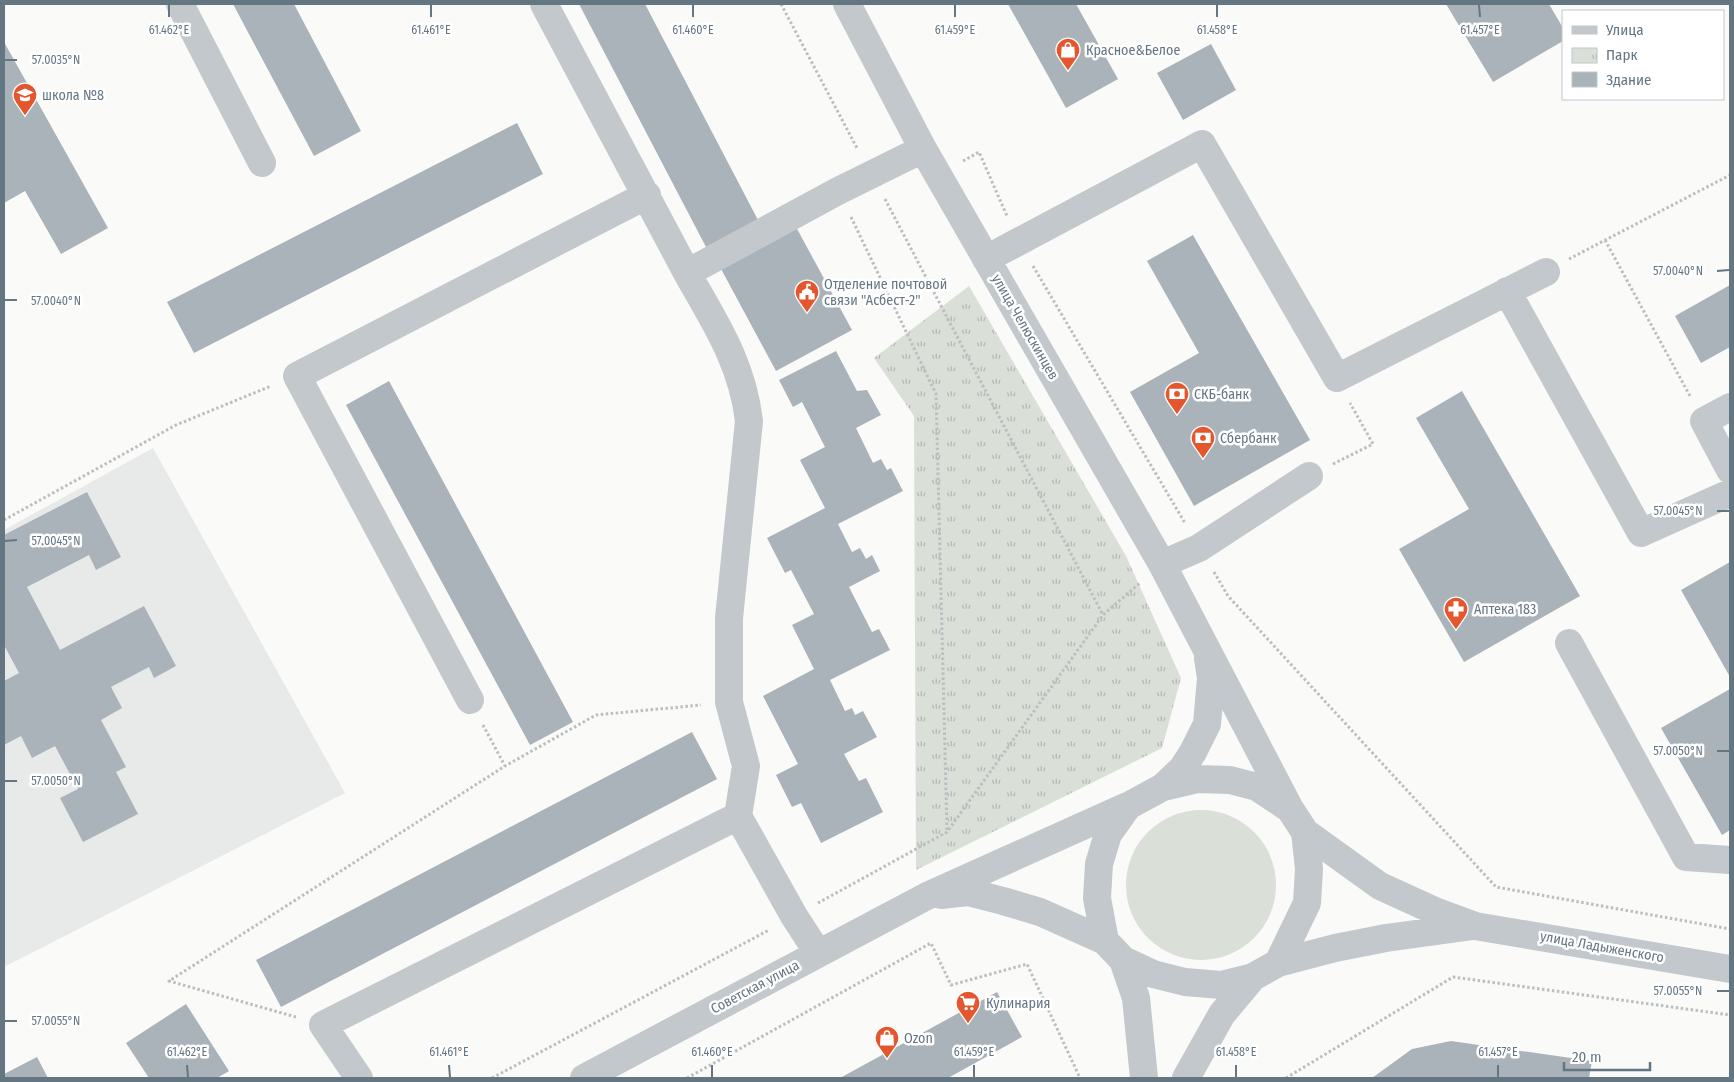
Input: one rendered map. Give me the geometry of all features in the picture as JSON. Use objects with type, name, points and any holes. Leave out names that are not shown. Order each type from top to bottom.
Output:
[{"type":"street","points":[[180,4],[262,163]]},
{"type":"street","points":[[544,4],[731,352],[744,389],[748,421],[729,618],[729,702],[746,766],[738,816],[794,916],[818,953]]},
{"type":"street","name":"улица Челюскинцев","points":[[847,4],[923,149],[1162,564],[1290,809],[1304,832]]},
{"type":"street","points":[[986,259],[1202,144],[1337,378],[1546,272]]},
{"type":"street","points":[[687,273],[838,191],[923,149]]},
{"type":"street","points":[[470,700],[297,376],[646,195]]},
{"type":"street","points":[[1507,291],[1641,533],[1730,493]]},
{"type":"street","points":[[1730,407],[1704,421],[1730,470]]},
{"type":"street","points":[[1162,564],[1199,548],[1309,476]]},
{"type":"street","points":[[1569,642],[1686,857],[1730,860]]},
{"type":"street","points":[[1163,786],[1182,769],[1207,724],[1211,678],[1207,648]]},
{"type":"street","points":[[1163,786],[1197,779],[1230,780],[1257,787],[1290,809]]},
{"type":"street","name":"Советская улица","points":[[584,1078],[927,896],[1128,806],[1163,786]]},
{"type":"street","points":[[1128,806],[1108,834],[1099,864],[1097,898],[1114,950],[1136,998],[1144,1078]]},
{"type":"street","points":[[359,1078],[323,1025],[738,816]]},
{"type":"street","points":[[1304,832],[1380,886],[1437,912],[1475,926]]},
{"type":"street","points":[[1278,963],[1306,903],[1309,870],[1304,832]]},
{"type":"street","points":[[927,896],[968,892],[1040,912],[1114,950],[1153,974],[1185,982],[1222,985],[1253,977],[1278,963],[1335,948],[1386,938],[1475,926]]},
{"type":"street","name":"улица Ладыженского","points":[[1475,926],[1730,969]]},
{"type":"street","points":[[1186,1078],[1222,1014],[1253,977]]},
{"type":"path","points":[[781,4],[1103,615]]},
{"type":"path","points":[[939,176],[979,152],[1018,242],[1228,596],[1496,887],[1730,929]]},
{"type":"path","points":[[1546,272],[1730,175]]},
{"type":"path","points":[[838,191],[936,394],[947,832]]},
{"type":"path","points":[[1605,240],[1704,421]]},
{"type":"path","points":[[4,520],[176,425],[297,376]]},
{"type":"path","points":[[1309,476],[1373,444],[1337,378]]},
{"type":"path","points":[[492,1078],[947,832],[1103,615],[1162,564]]},
{"type":"path","points":[[470,700],[505,766]]},
{"type":"path","points":[[323,1025],[169,981],[505,766],[596,715],[729,702]]},
{"type":"path","points":[[688,1078],[931,943],[951,985],[1027,964],[1080,1078]]},
{"type":"path","points":[[1286,1078],[1453,977],[1730,1015]]},
{"type":"shaded area","points":[[153,448],[345,793],[4,967],[4,530]]},
{"type":"green space","points":[[969,286],[1126,556],[1181,678],[1162,748],[916,870],[914,416],[874,358]]},
{"type":"green space","points":[[1201,810],[1230,816],[1254,832],[1270,856],[1276,885],[1270,914],[1254,938],[1230,954],[1201,960],[1172,954],[1148,938],[1132,914],[1126,885],[1132,856],[1148,832],[1172,816]]},
{"type":"building","points":[[233,4],[294,4],[361,131],[314,156]]},
{"type":"building","points":[[579,4],[645,4],[758,220],[706,247]]},
{"type":"building","points":[[1008,4],[1076,4],[1118,79],[1066,108]]},
{"type":"building","points":[[1446,4],[1549,4],[1562,26],[1562,42],[1493,82]]},
{"type":"building","name":"школа №8","points":[[4,42],[108,228],[61,254],[25,191],[4,203]]},
{"type":"building","points":[[1211,44],[1236,90],[1183,120],[1157,73]]},
{"type":"building","points":[[517,123],[543,174],[194,353],[167,302]]},
{"type":"building","points":[[796,227],[852,330],[776,371],[720,267]]},
{"type":"building","points":[[1193,235],[1310,440],[1194,506],[1130,392],[1199,353],[1147,261]]},
{"type":"building","points":[[1730,285],[1730,347],[1701,363],[1675,316]]},
{"type":"building","points":[[836,351],[857,391],[867,390],[881,415],[856,428],[873,463],[881,459],[887,470],[891,468],[903,491],[838,524],[852,552],[860,548],[866,559],[872,555],[880,571],[849,587],[872,632],[879,629],[890,650],[830,680],[845,711],[852,708],[855,715],[863,711],[877,737],[844,754],[859,781],[866,778],[883,812],[821,843],[801,803],[792,807],[776,775],[798,764],[763,696],[814,669],[792,625],[814,614],[791,570],[785,573],[767,538],[825,508],[800,460],[825,447],[802,402],[793,407],[779,380]]},
{"type":"building","points":[[389,381],[573,722],[530,745],[346,405]]},
{"type":"building","points":[[1462,391],[1580,596],[1464,662],[1399,549],[1469,509],[1416,418]]},
{"type":"building","points":[[87,492],[121,557],[96,570],[89,555],[27,587],[60,650],[144,606],[176,666],[154,678],[149,667],[111,687],[122,708],[101,720],[126,767],[116,772],[138,814],[83,842],[60,798],[78,789],[55,746],[32,758],[21,736],[4,745],[4,681],[19,673],[4,645],[4,535]]},
{"type":"building","points":[[1730,562],[1730,677],[1681,590]]},
{"type":"building","points":[[1730,689],[1730,830],[1722,835],[1661,728]]},
{"type":"building","points":[[692,732],[717,779],[281,1007],[256,960]]},
{"type":"building","points":[[997,992],[1022,1037],[948,1078],[840,1078]]},
{"type":"building","points":[[186,1004],[229,1071],[217,1078],[149,1078],[126,1043]]},
{"type":"building","points":[[1451,1041],[1592,1061],[1589,1078],[1372,1078],[1412,1049]]},
{"type":"building","points":[[37,1057],[48,1078],[4,1078],[4,1074]]},
{"type":"place","name":"Красное&Белое","points":[[1068,71]]},
{"type":"place","name":"школа №8","points":[[25,116]]},
{"type":"place","name":"Отделение почтовой связи \"Асбест-2\"","points":[[807,313]]},
{"type":"place","name":"СКБ-банк","points":[[1177,415]]},
{"type":"place","name":"Сбербанк","points":[[1203,459]]},
{"type":"place","name":"Аптека 183","points":[[1456,630]]},
{"type":"place","name":"Кулинария","points":[[968,1024]]},
{"type":"place","name":"Ozon","points":[[887,1059]]}]
